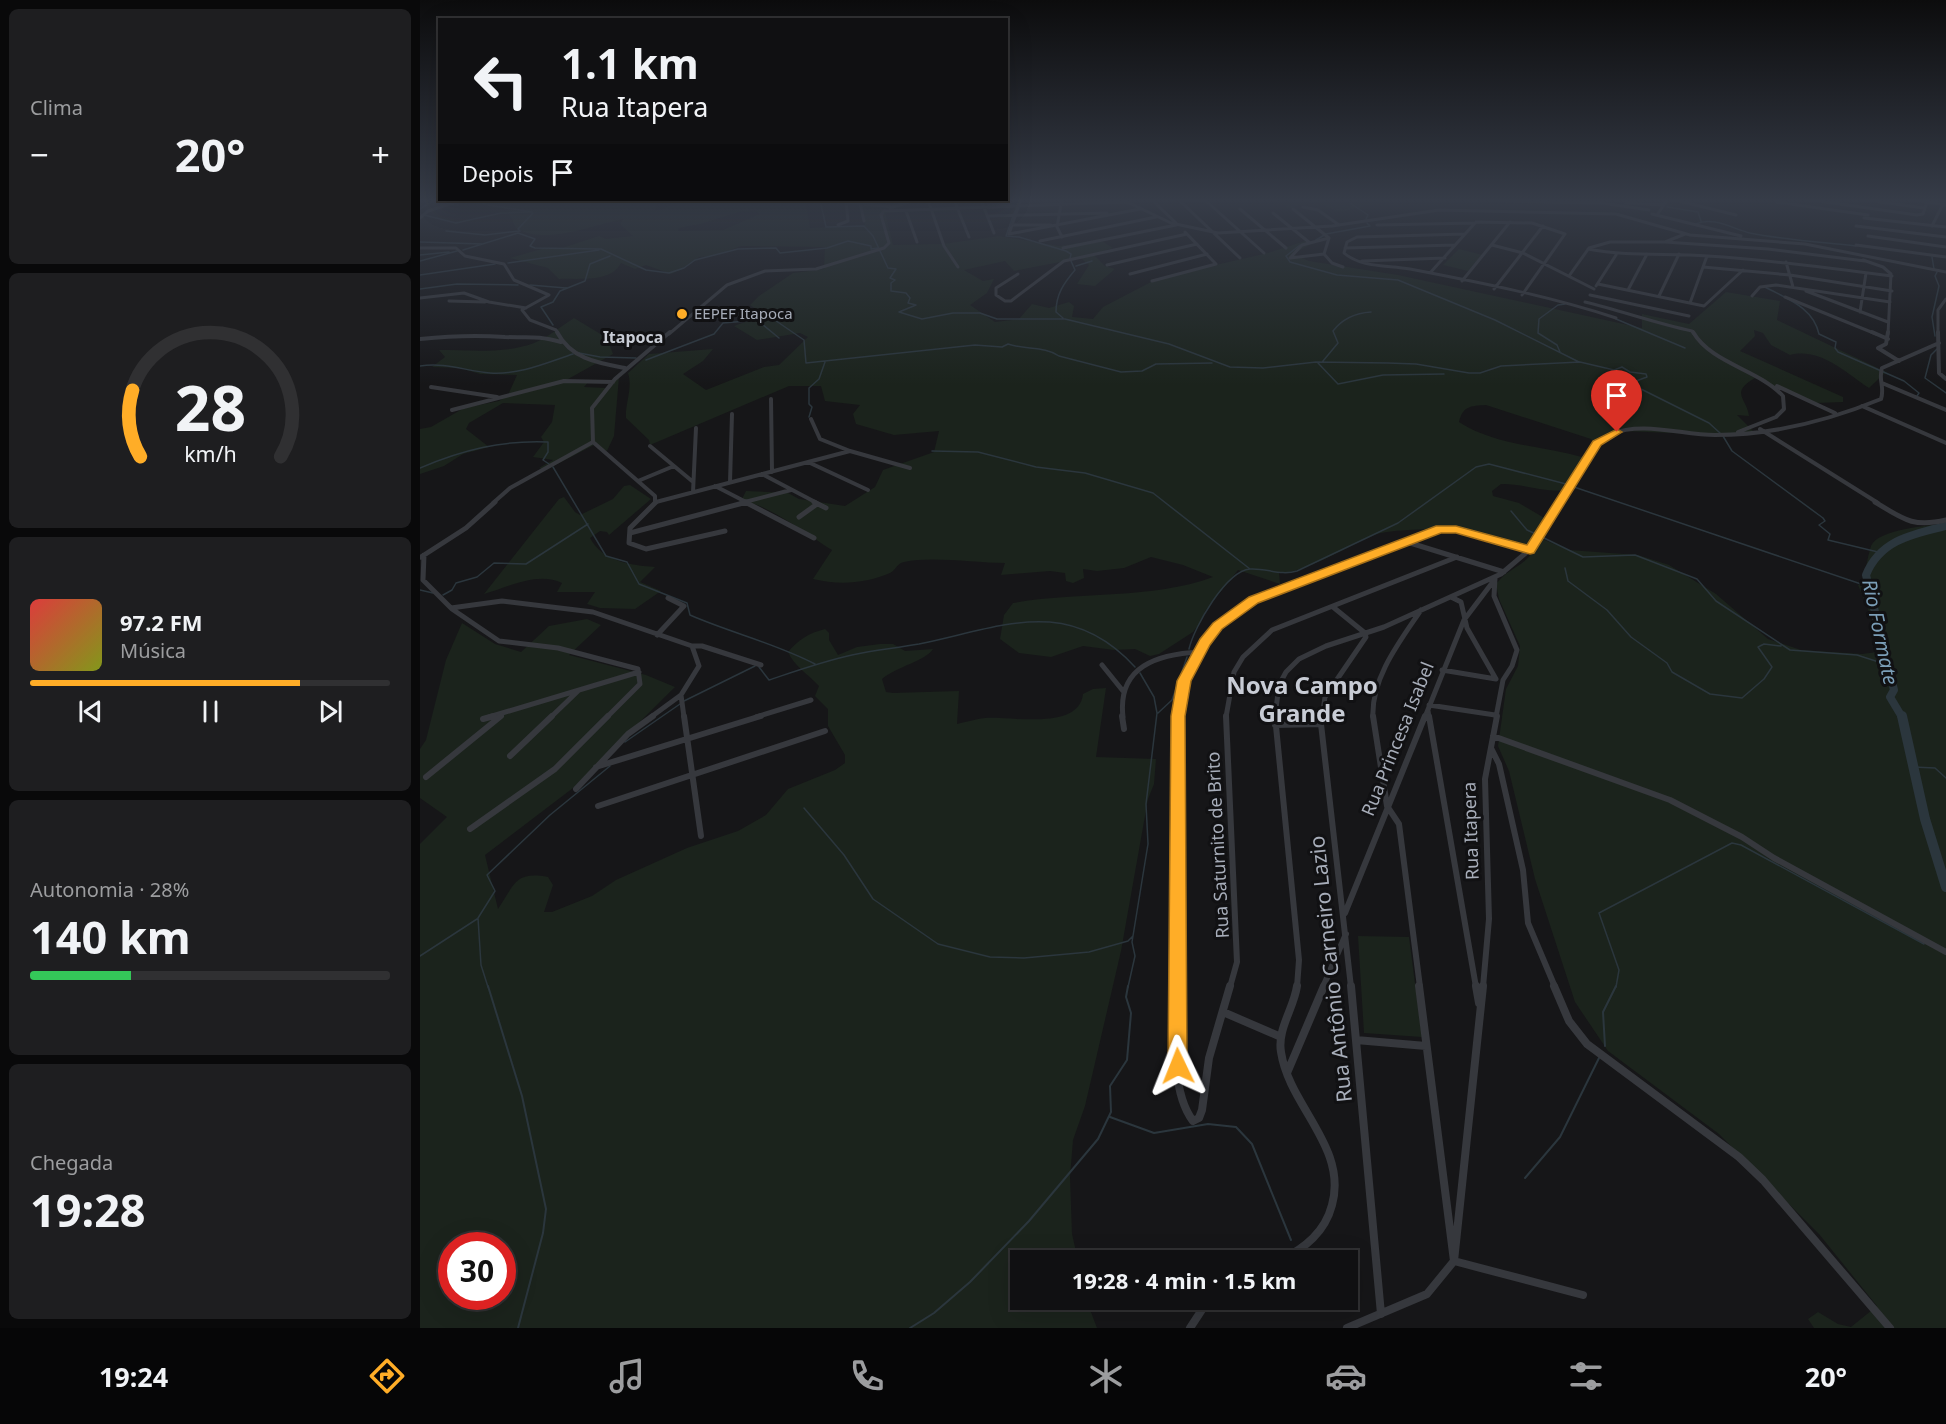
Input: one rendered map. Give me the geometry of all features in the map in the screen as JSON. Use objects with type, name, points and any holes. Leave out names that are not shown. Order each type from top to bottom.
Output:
[{"type":"street","points":[[489,261],[504,264],[514,280],[549,295],[522,310],[530,320],[556,330],[561,342]]},
{"type":"street","points":[[656,502],[655,496],[593,442],[591,413],[595,403],[625,369],[729,284],[765,272],[816,269],[843,261]]},
{"type":"street","points":[[954,261],[958,267]]},
{"type":"street","points":[[1018,274],[996,288],[996,296],[1011,301],[1066,261]]},
{"type":"street","points":[[1107,265],[1124,261]]},
{"type":"street","points":[[1130,274],[1181,261]]},
{"type":"street","points":[[1334,261],[1343,267]]},
{"type":"street","points":[[1355,261],[1430,273],[1522,295],[1641,315],[1652,322],[1692,331],[1696,340],[1710,350],[1835,413]]},
{"type":"street","points":[[1430,273],[1441,261]]},
{"type":"street","points":[[1462,281],[1479,261]]},
{"type":"street","points":[[1494,289],[1516,261]]},
{"type":"street","points":[[1539,261],[1594,289]]},
{"type":"street","points":[[1522,295],[1547,261]]},
{"type":"street","points":[[1569,276],[1580,261]]},
{"type":"street","points":[[1584,305],[1612,261]]},
{"type":"street","points":[[1628,290],[1643,261]]},
{"type":"street","points":[[1659,296],[1676,261]]},
{"type":"street","points":[[1690,303],[1705,261]]},
{"type":"street","points":[[1776,261],[1892,276]]},
{"type":"street","points":[[1865,261],[1886,268],[1892,276],[1888,339],[1886,344],[1878,348],[1899,361]]},
{"type":"street","points":[[1891,261],[1946,272]]},
{"type":"street","points":[[1786,262],[1793,287]]},
{"type":"street","points":[[1152,281],[1216,263]]},
{"type":"street","points":[[1703,267],[1790,275],[1892,291]]},
{"type":"street","points":[[1598,284],[1700,305],[1708,304],[1743,270]]},
{"type":"street","points":[[1860,312],[1866,273]]},
{"type":"street","points":[[1752,296],[1757,289],[1767,285],[1890,302]]},
{"type":"street","points":[[1793,287],[1888,322]]},
{"type":"street","points":[[420,298],[464,293],[489,302]]},
{"type":"street","points":[[1590,295],[1689,316]]},
{"type":"street","points":[[1785,297],[1888,339]]},
{"type":"street","points":[[1946,299],[1938,310],[1939,373],[1946,379]]},
{"type":"street","points":[[449,301],[489,302],[526,308]]},
{"type":"street","points":[[1584,305],[1616,318]]},
{"type":"street","points":[[420,339],[478,334],[507,337],[537,335],[561,342],[587,361],[625,369]]},
{"type":"street","points":[[1298,1250],[1310,1243],[1325,1226],[1337,1189],[1334,1170],[1327,1150],[1287,1073],[1281,1053],[1281,1037],[1295,999],[1299,960],[1275,725],[1276,692],[1290,667],[1325,646],[1365,633],[1494,580],[1530,550],[1582,465],[1597,443],[1605,436],[1638,430],[1736,433],[1759,430],[1862,406],[1883,397],[1880,371],[1939,341],[1946,341]]},
{"type":"street","points":[[452,410],[567,381],[613,382]]},
{"type":"street","points":[[1736,433],[1776,417],[1784,410],[1783,396],[1770,382]]},
{"type":"street","points":[[1882,383],[1946,410]]},
{"type":"street","points":[[431,387],[495,396],[512,395]]},
{"type":"street","points":[[771,399],[772,472]]},
{"type":"street","points":[[1862,406],[1946,442]]},
{"type":"street","points":[[730,482],[732,414]]},
{"type":"street","points":[[811,419],[820,439],[850,452],[910,468]]},
{"type":"street","points":[[1754,424],[1759,430],[1901,518],[1924,525],[1946,520]]},
{"type":"street","points":[[693,492],[696,428]]},
{"type":"street","points":[[470,829],[555,769],[640,684],[639,669],[558,648],[499,641],[451,608],[423,580],[422,556],[466,528],[510,488],[593,442]]},
{"type":"street","points":[[650,446],[692,481]]},
{"type":"street","points":[[725,531],[646,549],[629,543],[630,528],[656,502],[850,452]]},
{"type":"street","points":[[808,462],[868,490]]},
{"type":"street","points":[[638,481],[674,466]]},
{"type":"street","points":[[762,474],[826,508]]},
{"type":"street","points":[[715,486],[814,538]]},
{"type":"street","points":[[630,533],[791,490]]},
{"type":"street","points":[[799,517],[818,504]]},
{"type":"street","points":[[1124,729],[1120,713],[1123,691],[1128,677],[1140,666],[1173,652],[1200,652],[1217,626],[1254,600],[1440,529],[1450,528],[1530,550]]},
{"type":"street","points":[[1406,542],[1504,572]]},
{"type":"street","name":"Rua Saturnito de Brito","points":[[1200,652],[1184,681],[1178,716],[1176,1053],[1184,1108],[1193,1121],[1199,1118],[1202,1110],[1209,1058],[1233,980],[1238,946],[1226,718],[1229,687],[1234,672],[1243,657],[1272,630],[1291,620],[1333,607],[1457,556]]},
{"type":"street","name":"Rua Princesa Isabel","points":[[1344,915],[1464,620],[1494,580]]},
{"type":"street","name":"Rua Itapera","points":[[1454,1261],[1489,919],[1485,779],[1495,715],[1503,680],[1515,657],[1516,643],[1494,596],[1494,580]]},
{"type":"street","points":[[1451,597],[1461,602],[1464,620],[1496,679]]},
{"type":"street","points":[[657,635],[684,606],[668,598]]},
{"type":"street","points":[[451,608],[502,601],[593,612],[657,635],[692,646],[702,646],[761,665]]},
{"type":"street","points":[[1333,607],[1365,633]]},
{"type":"street","points":[[1347,1328],[1427,1294],[1454,1261],[1399,824],[1387,806],[1372,704],[1394,651],[1421,610]]},
{"type":"street","name":"Rua Antônio Carneiro Lazio","points":[[1365,633],[1365,639],[1325,697],[1321,724],[1346,932],[1381,1314]]},
{"type":"street","points":[[576,789],[628,734],[681,695],[699,666],[692,646]]},
{"type":"street","points":[[1102,665],[1123,691]]},
{"type":"street","points":[[1442,670],[1503,680]]},
{"type":"street","points":[[483,719],[639,672]]},
{"type":"street","points":[[510,756],[579,690]]},
{"type":"street","points":[[681,695],[701,836]]},
{"type":"street","points":[[596,767],[687,741],[811,700]]},
{"type":"street","points":[[1481,1013],[1428,707],[1495,715]]},
{"type":"street","points":[[426,777],[505,713]]},
{"type":"street","points":[[1275,725],[1321,724]]},
{"type":"street","points":[[598,806],[825,732]]},
{"type":"street","points":[[1493,736],[1670,800],[1742,837],[1774,858],[1946,952]]},
{"type":"street","points":[[1491,748],[1499,764],[1523,870],[1528,923],[1569,1021],[1587,1044],[1614,1066],[1739,1157],[1755,1172],[1890,1328]]},
{"type":"street","points":[[1287,1073],[1346,932]]},
{"type":"street","points":[[1223,1012],[1281,1037]]},
{"type":"street","points":[[1356,1040],[1426,1046]]},
{"type":"street","points":[[1454,1261],[1583,1295]]},
{"type":"street","points":[[1190,1328],[1202,1310]]},
{"type":"shaded area","points":[[521,261],[693,261],[671,274],[646,265],[635,269],[621,263],[610,274],[584,279],[559,279],[548,268]]},
{"type":"shaded area","points":[[824,261],[1066,261],[1014,271],[1005,261],[964,270],[983,281],[994,279],[987,293],[970,305],[995,322],[1019,319],[1032,304],[1049,308],[1069,302],[1074,306],[1072,317],[1093,319],[1103,307],[1151,282],[1150,280],[1233,261],[1309,261],[1398,275],[1642,328],[1642,314],[1689,324],[1726,292],[1780,301],[1777,320],[1886,372],[1869,388],[1822,358],[1812,355],[1790,355],[1771,345],[1763,333],[1754,330],[1755,336],[1740,351],[1843,397],[1843,402],[1816,403],[1755,378],[1747,383],[1741,392],[1749,416],[1737,415],[1754,432],[1718,435],[1624,431],[1607,437],[1573,483],[1572,488],[1556,491],[1501,484],[1492,491],[1493,496],[1519,503],[1546,519],[1542,539],[1569,550],[1638,555],[1669,565],[1716,594],[1768,639],[1801,650],[1862,654],[1885,651],[1858,585],[1862,583],[1871,546],[1876,540],[1893,532],[1946,523],[1946,1328],[1814,1328],[1808,1319],[1818,1312],[1838,1324],[1851,1327],[1877,1306],[1819,1234],[1719,1134],[1608,1051],[1575,1002],[1535,879],[1509,771],[1498,746],[1506,689],[1518,666],[1520,646],[1499,599],[1496,584],[1532,553],[1457,531],[1402,530],[1369,537],[1298,570],[1279,573],[1280,584],[1238,570],[1205,611],[1201,622],[1193,632],[1159,654],[1150,656],[1135,649],[1114,650],[1083,646],[1051,657],[1019,653],[1000,639],[1004,615],[1013,603],[1164,589],[1213,577],[1183,565],[1151,557],[1124,568],[1097,571],[1083,569],[1084,578],[1073,583],[1066,581],[1065,573],[1050,571],[1001,575],[1005,563],[940,560],[915,560],[902,563],[881,577],[861,581],[842,583],[813,579],[832,550],[775,514],[741,501],[746,491],[788,493],[799,499],[845,506],[875,487],[883,470],[934,452],[939,431],[894,435],[856,424],[853,414],[860,405],[825,401],[821,386],[789,386],[650,445],[649,440],[626,418],[626,412],[630,384],[628,373],[649,354],[713,349],[703,361],[683,374],[706,390],[764,367],[779,365],[808,337],[800,333],[757,340],[734,326],[764,315],[750,305],[759,296],[793,273],[824,269]],"holes":[[[1486,405],[1591,439],[1593,442],[1582,457],[1487,436],[1459,422],[1468,408]]]},
{"type":"shaded area","points":[[1084,261],[1100,261],[1105,266],[1115,269],[1095,286],[1077,284],[1089,265]]},
{"type":"shaded area","points":[[1447,261],[1477,261],[1468,271],[1443,265]]},
{"type":"shaded area","points":[[574,318],[607,338],[613,354],[561,383],[589,381],[584,387],[606,388],[619,377],[614,436],[607,451],[594,445],[546,470],[539,468],[553,460],[533,457],[544,442],[541,437],[552,422],[555,405],[503,403],[469,423],[466,429],[489,447],[463,454],[444,466],[420,474],[420,429],[431,427],[464,408],[499,401],[508,395],[517,375],[480,374],[460,368],[432,367],[445,357],[439,350],[511,349],[545,338]]},
{"type":"shaded area","points":[[630,485],[651,499],[609,535],[607,532],[600,531],[590,538],[602,552],[618,561],[655,567],[640,582],[661,591],[635,609],[600,608],[587,604],[595,592],[557,592],[562,583],[543,579],[523,581],[484,594],[559,499],[564,497],[580,515],[613,499],[624,486]]},
{"type":"shaded area","points":[[587,619],[601,625],[569,655],[646,675],[675,687],[573,788],[485,855],[498,909],[517,881],[529,876],[537,876],[548,877],[553,885],[544,912],[552,912],[592,896],[616,880],[687,848],[738,831],[766,815],[788,789],[835,770],[845,763],[845,755],[828,726],[828,709],[815,696],[819,686],[798,666],[788,652],[804,638],[819,631],[825,629],[829,633],[829,640],[838,655],[857,647],[880,644],[893,644],[905,651],[933,649],[924,657],[882,679],[886,692],[959,691],[957,724],[985,718],[1057,717],[1070,713],[1079,706],[1083,694],[1093,689],[1106,688],[1096,757],[1156,759],[1154,784],[1148,799],[1121,951],[1085,1106],[1073,1140],[1070,1177],[1072,1234],[1076,1250],[1010,1250],[1010,1310],[1090,1310],[1097,1328],[420,1328],[420,844],[447,817],[420,798],[420,749],[426,740],[446,660],[462,623],[495,644],[521,652],[549,626]]},
{"type":"shaded area","points":[[1358,936],[1409,937],[1422,1037],[1364,1033]]},
{"type":"waterway","points":[[508,263],[522,261]]},
{"type":"waterway","points":[[553,325],[541,307],[553,302],[560,291],[585,281],[590,264],[598,261]]},
{"type":"waterway","points":[[627,261],[646,270],[669,273],[684,268],[694,261]]},
{"type":"waterway","points":[[885,261],[888,268],[896,269],[890,278],[895,280],[891,283],[891,291],[906,293],[910,298],[908,303],[916,305],[899,312],[922,319],[953,313],[980,313],[997,319],[1065,319],[1169,344],[1230,367],[1263,368],[1316,362],[1388,363],[1416,364],[1469,373],[1480,373],[1501,366],[1580,362],[1614,370],[1622,367],[1630,372],[1646,374],[1647,377],[1636,381],[1641,389],[1709,423],[1720,433]]},
{"type":"waterway","points":[[1063,318],[1056,312],[1056,306],[1061,289],[1075,270],[1071,261]]},
{"type":"waterway","points":[[1076,266],[1092,261]]},
{"type":"waterway","points":[[1289,261],[1337,275],[1398,280],[1495,320],[1579,362]]},
{"type":"waterway","points":[[1933,261],[1934,269]]},
{"type":"waterway","points":[[420,275],[495,264]]},
{"type":"waterway","points":[[1935,336],[1932,317],[1939,286],[1935,276],[1937,272]]},
{"type":"waterway","points":[[420,289],[457,284],[518,285]]},
{"type":"waterway","points":[[530,285],[566,288]]},
{"type":"waterway","points":[[1765,287],[1805,310],[1816,325],[1819,334],[1836,342],[1835,348],[1838,352],[1904,381],[1919,393],[1917,396]]},
{"type":"waterway","points":[[1560,352],[1557,345],[1538,333],[1539,319],[1558,305],[1565,304]]},
{"type":"waterway","points":[[1323,361],[1338,343],[1333,331],[1337,326],[1350,317],[1371,312]]},
{"type":"waterway","points":[[646,360],[714,334],[723,323],[747,321],[766,314],[804,340],[806,363],[975,345],[1002,347],[1008,344],[1041,349],[1121,372],[1142,371],[1156,364],[1212,363]]},
{"type":"waterway","points":[[756,319],[779,338]]},
{"type":"waterway","points":[[1616,319],[1685,348]]},
{"type":"waterway","points":[[1937,349],[1931,355],[1925,378],[1946,393]]},
{"type":"waterway","points":[[579,353],[600,357],[636,358]]},
{"type":"waterway","points":[[420,366],[438,365],[501,373],[532,368],[573,354]]},
{"type":"waterway","points":[[809,417],[812,407],[809,404],[809,388],[819,379],[825,362]]},
{"type":"waterway","points":[[1318,363],[1338,384],[1383,375],[1444,374]]},
{"type":"waterway","points":[[1723,436],[1732,451],[1823,518],[1825,521],[1819,525],[1830,534],[1828,540],[1878,552]]},
{"type":"waterway","points":[[420,468],[451,456],[482,448],[531,442],[548,442],[548,452],[543,460],[549,464]]},
{"type":"waterway","points":[[932,451],[978,452],[1036,467],[1085,473],[1153,493],[1250,569]]},
{"type":"waterway","points":[[1250,569],[1285,573],[1297,571],[1398,523],[1476,467],[1489,464],[1566,484]]},
{"type":"waterway","points":[[553,467],[587,524]]},
{"type":"waterway","points":[[1574,487],[1867,586]]},
{"type":"waterway","points":[[1511,511],[1527,530],[1538,535]]},
{"type":"waterway","points":[[443,595],[452,590],[456,583],[477,577],[494,563],[526,564],[587,524]]},
{"type":"waterway","points":[[587,524],[606,556],[627,562],[639,584],[687,603],[690,615],[815,664]]},
{"type":"waterway","name":"Rio Formate","points":[[1902,717],[1890,697],[1894,690],[1866,575],[1872,563],[1889,546],[1910,536],[1946,526]]},
{"type":"waterway","points":[[1544,538],[1583,557],[1635,555],[1697,579],[1716,601],[1790,650],[1857,655],[1888,665]]},
{"type":"waterway","points":[[1565,568],[1568,581],[1607,610],[1631,637],[1667,663],[1672,672],[1710,694],[1742,698],[1764,679],[1772,667],[1758,647],[1764,644],[1781,646]]},
{"type":"waterway","points":[[1189,649],[1197,628],[1221,589],[1241,572],[1250,569]]},
{"type":"waterway","points":[[420,590],[433,593]]},
{"type":"waterway","points":[[759,667],[769,680],[852,655],[919,644],[978,630],[1033,622],[1059,623],[1085,630],[1110,644],[1135,667]]},
{"type":"waterway","points":[[1158,713],[1172,700],[1187,657]]},
{"type":"waterway","points":[[684,701],[755,666]]},
{"type":"waterway","points":[[1133,936],[1148,844],[1146,804],[1157,713],[1154,697],[1140,673]]},
{"type":"waterway","points":[[625,742],[680,704]]},
{"type":"waterway","name":"Rio Formate","points":[[1902,716],[1925,819],[1946,887]]},
{"type":"waterway","points":[[488,987],[481,965],[478,918],[495,891],[487,875],[550,815],[610,766]]},
{"type":"waterway","points":[[1913,767],[1935,768],[1946,778]]},
{"type":"waterway","points":[[804,808],[844,855],[873,899],[938,944],[990,957],[1024,958],[1089,952],[1128,941],[1133,936]]},
{"type":"waterway","points":[[1616,987],[1619,970],[1599,913],[1732,843],[1741,845],[1924,944]]},
{"type":"waterway","points":[[420,956],[477,919]]},
{"type":"waterway","points":[[1128,987],[1135,956],[1133,936]]},
{"type":"waterway","points":[[488,986],[522,1096],[546,1209],[543,1233],[518,1328]]},
{"type":"waterway","points":[[910,1328],[934,1313],[970,1282],[1029,1221],[1098,1139],[1111,1112],[1110,1086],[1127,1060],[1131,1013],[1126,997],[1128,986]]},
{"type":"waterway","points":[[1605,1046],[1603,1012],[1616,986]]},
{"type":"waterway","points":[[1525,1178],[1560,1137],[1599,1058]]},
{"type":"waterway","points":[[1110,1117],[1154,1133],[1208,1124],[1236,1127],[1252,1144],[1291,1240]]},
{"type":"place","name":"EEPEF Itapoca","points":[[682,314]]},
{"type":"district","name":"Itapoca","points":[[633,337]]},
{"type":"district","name":"Nova Campo Grande","points":[[1302,700]]},
{"type":"route","points":[[1178,1066],[1176,1053],[1178,716],[1184,681],[1205,642],[1217,626],[1254,600],[1440,529],[1456,529],[1530,550],[1597,443],[1605,436],[1617,432]]}]
